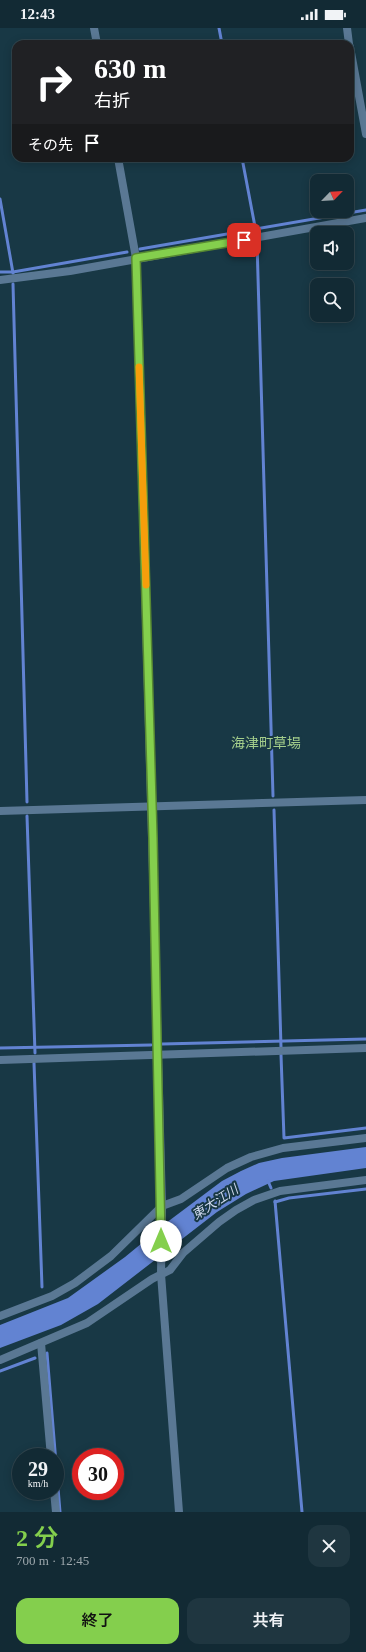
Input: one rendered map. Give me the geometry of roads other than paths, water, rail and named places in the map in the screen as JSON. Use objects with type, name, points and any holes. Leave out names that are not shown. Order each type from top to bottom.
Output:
[{"type":"street","points":[[94,28],[96,40]]},
{"type":"street","points":[[346,28],[349,40]]},
{"type":"street","points":[[354,69],[366,134]]},
{"type":"street","points":[[119,162],[136,258],[162,1206],[161,1270],[179,1512]]},
{"type":"street","points":[[0,280],[70,271],[366,218]]},
{"type":"street","points":[[0,811],[152,808],[366,800]]},
{"type":"street","points":[[0,1060],[366,1048]]},
{"type":"street","points":[[0,1316],[52,1296],[75,1283],[111,1256],[162,1206],[181,1199],[227,1168],[251,1157],[283,1148],[366,1138]]},
{"type":"street","points":[[0,1360],[87,1323],[161,1270],[170,1270],[183,1253],[219,1222],[254,1200],[280,1191],[366,1180]]},
{"type":"street","points":[[41,1343],[50,1448]]},
{"type":"street","points":[[55,1500],[56,1512]]},
{"type":"water","name":"東大江川","points":[[366,1147],[366,1168],[274,1181],[246,1194],[217,1212],[98,1304],[61,1325],[0,1348],[0,1325],[68,1298],[125,1257],[170,1220],[222,1181],[259,1163],[282,1158]]},
{"type":"waterway","points":[[219,28],[221,40]]},
{"type":"waterway","points":[[243,162],[256,232]]},
{"type":"waterway","points":[[0,199],[13,273]]},
{"type":"waterway","points":[[140,249],[366,210]]},
{"type":"waterway","points":[[257,242],[273,796]]},
{"type":"waterway","points":[[0,272],[13,272],[127,252]]},
{"type":"waterway","points":[[13,284],[27,802]]},
{"type":"waterway","points":[[274,810],[281,1047]]},
{"type":"waterway","points":[[27,816],[35,1053]]},
{"type":"waterway","points":[[162,1044],[366,1039]]},
{"type":"waterway","points":[[0,1048],[151,1045]]},
{"type":"waterway","points":[[281,1055],[284,1138],[366,1128]]},
{"type":"waterway","points":[[34,1063],[42,1287]]},
{"type":"waterway","points":[[268,1181],[271,1188]]},
{"type":"waterway","points":[[275,1202],[289,1198],[366,1189]]},
{"type":"waterway","points":[[275,1201],[302,1512]]},
{"type":"waterway","points":[[47,1353],[60,1512]]},
{"type":"waterway","points":[[0,1371],[35,1358]]},
{"type":"district","name":"海津町草場","points":[[266,743]]}]
